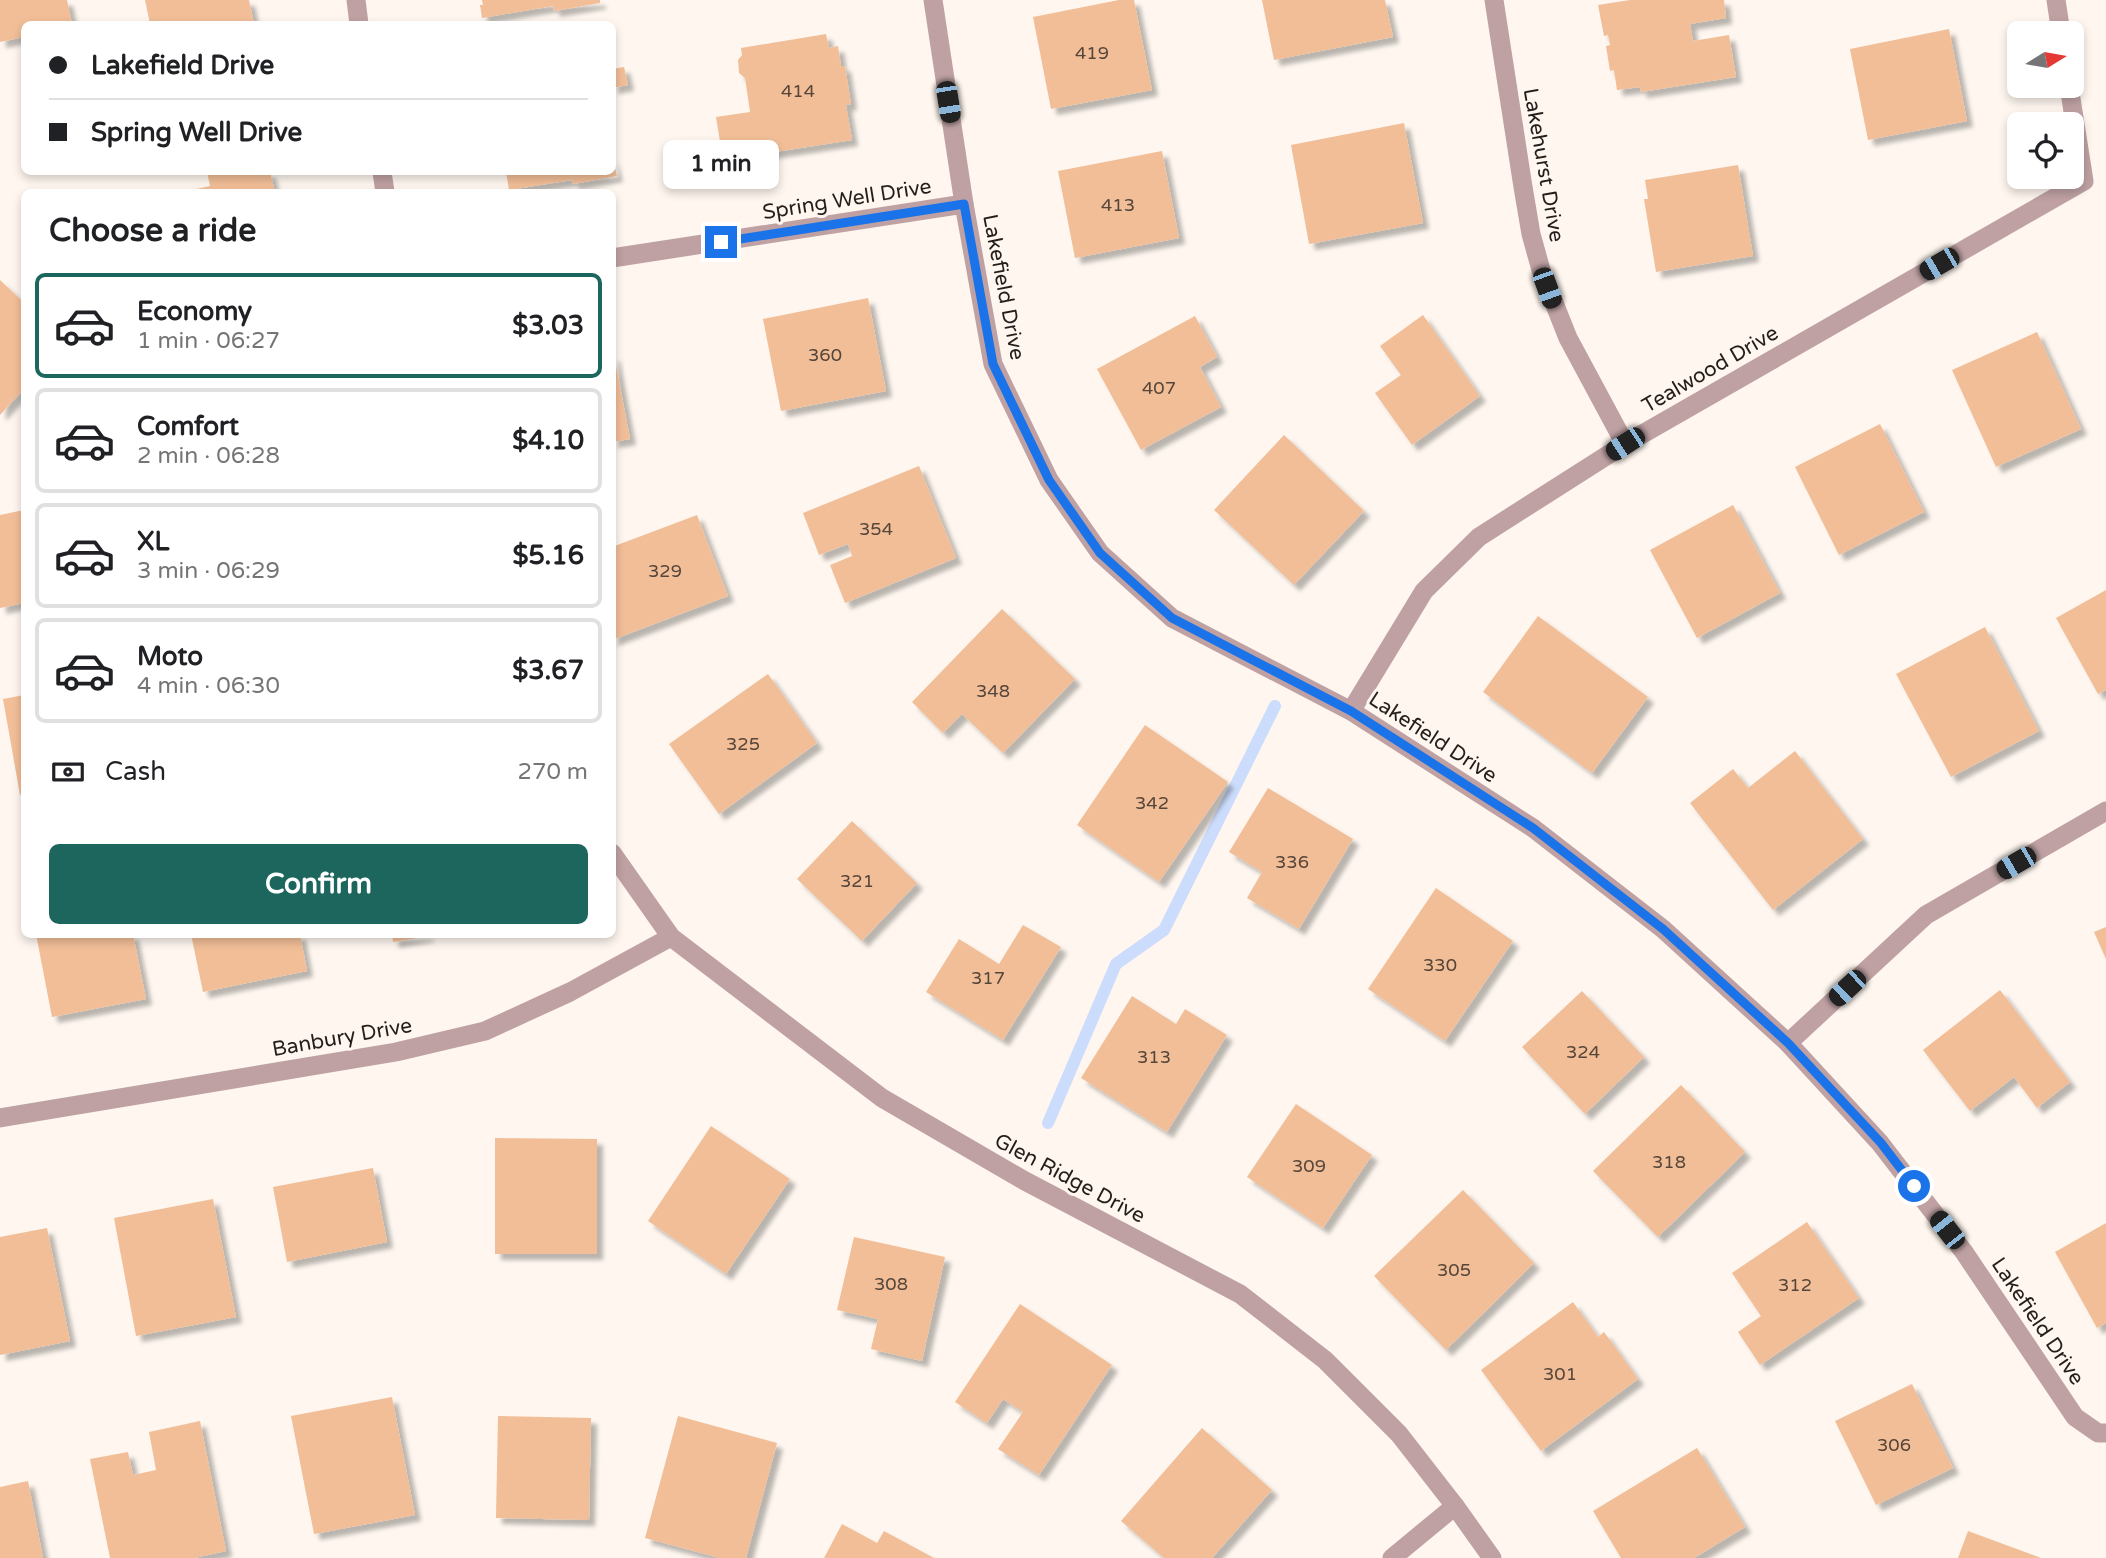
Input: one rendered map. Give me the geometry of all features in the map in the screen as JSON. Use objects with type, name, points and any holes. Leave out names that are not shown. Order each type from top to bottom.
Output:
[{"type":"street","points":[[356,0],[359,21]]},
{"type":"street","name":"Lakefield Drive","points":[[933,0],[964,204],[993,364],[1049,480],[1100,553],[1172,618],[1351,711],[1533,828],[1663,929],[1788,1043],[1881,1143],[1964,1252],[2075,1417],[2102,1433]]},
{"type":"street","name":"Lakehurst Drive","points":[[1494,0],[1531,234],[1541,271],[1568,338],[1625,444]]},
{"type":"street","points":[[2056,0],[2059,21]]},
{"type":"street","name":"Tealwood Drive","points":[[1351,711],[1424,591],[1479,537],[1625,444],[2084,181],[2071,98]]},
{"type":"street","name":"Spring Well Drive","points":[[616,257],[964,204]]},
{"type":"street","points":[[1788,1043],[1926,915],[2106,811]]},
{"type":"street","name":"Glen Ridge Drive","points":[[616,859],[671,937],[882,1098],[1025,1181],[1240,1294],[1325,1360],[1399,1434],[1492,1558]]},
{"type":"street","name":"Banbury Drive","points":[[0,1118],[396,1052],[485,1031],[569,992],[671,937]]},
{"type":"street","points":[[1392,1558],[1455,1506]]},
{"type":"building","points":[[0,0],[67,0],[71,21],[21,21],[21,38],[0,42]]},
{"type":"building","points":[[145,0],[249,0],[253,21],[149,21]]},
{"type":"building","points":[[482,0],[600,0],[600,3],[554,11],[553,6],[482,18]]},
{"type":"building","points":[[1119,0],[1134,0],[1152,90],[1051,109],[1033,17]]},
{"type":"building","points":[[1262,0],[1385,0],[1393,37],[1274,60]]},
{"type":"building","points":[[1630,0],[1724,0],[1726,18],[1690,24],[1693,41],[1729,35],[1736,77],[1641,92],[1640,87],[1617,90],[1614,70],[1610,71],[1606,46],[1610,45],[1608,35],[1604,36],[1598,5]]},
{"type":"building","points":[[1949,29],[1967,121],[1868,140],[1850,49]]},
{"type":"building","points":[[826,34],[829,48],[838,46],[841,66],[845,66],[851,104],[846,105],[852,140],[723,160],[716,117],[750,112],[745,78],[739,73],[741,48]]},
{"type":"building","points":[[624,67],[628,85],[616,87],[616,68]]},
{"type":"building","points":[[1404,123],[1423,223],[1309,244],[1291,145]]},
{"type":"building","points":[[1162,151],[1179,238],[1075,258],[1058,171]]},
{"type":"building","points":[[1738,165],[1753,256],[1656,272],[1644,199],[1648,199],[1645,180]]},
{"type":"building","points":[[616,172],[617,176],[573,184],[572,180],[509,189],[506,175],[616,175]]},
{"type":"building","points":[[208,175],[271,175],[274,189],[196,189],[210,186]]},
{"type":"building","points":[[0,280],[21,300],[21,392],[0,415]]},
{"type":"building","points":[[868,298],[886,391],[781,411],[763,319]]},
{"type":"building","points":[[1423,315],[1480,396],[1412,445],[1375,393],[1401,375],[1380,346]]},
{"type":"building","points":[[1195,316],[1217,357],[1200,367],[1221,407],[1141,450],[1097,369]]},
{"type":"building","points":[[2037,332],[2081,429],[1996,467],[1952,370]]},
{"type":"building","points":[[616,366],[630,439],[616,441]]},
{"type":"building","points":[[1880,424],[1924,512],[1839,555],[1795,467]]},
{"type":"building","points":[[1284,435],[1364,511],[1294,585],[1214,510]]},
{"type":"building","points":[[919,466],[956,558],[845,603],[830,565],[852,556],[848,544],[819,555],[803,513]]},
{"type":"building","points":[[1733,505],[1780,593],[1697,638],[1650,550]]},
{"type":"building","points":[[21,511],[21,604],[0,608],[0,515]]},
{"type":"building","points":[[697,515],[728,596],[616,638],[616,545]]},
{"type":"building","points":[[2106,590],[2106,690],[2098,694],[2056,618]]},
{"type":"building","points":[[1002,609],[1075,679],[1003,753],[962,714],[943,733],[912,702]]},
{"type":"building","points":[[1538,616],[1648,697],[1592,773],[1483,692]]},
{"type":"building","points":[[1985,627],[2039,731],[1951,777],[1896,674]]},
{"type":"building","points":[[768,674],[817,743],[719,814],[669,744]]},
{"type":"building","points":[[21,696],[20,795],[3,699]]},
{"type":"building","points":[[1145,725],[1228,782],[1159,882],[1077,825]]},
{"type":"building","points":[[1795,751],[1863,839],[1773,910],[1690,803],[1733,769],[1748,788]]},
{"type":"building","points":[[1268,788],[1353,839],[1299,929],[1247,898],[1262,872],[1229,852]]},
{"type":"building","points":[[852,821],[917,883],[862,941],[797,879]]},
{"type":"building","points":[[1436,888],[1513,941],[1445,1041],[1368,989]]},
{"type":"building","points":[[1023,925],[1061,947],[1003,1040],[926,992],[959,939],[999,964]]},
{"type":"building","points":[[2106,927],[2106,959],[2094,932]]},
{"type":"building","points":[[37,938],[134,938],[146,999],[52,1017]]},
{"type":"building","points":[[192,938],[301,938],[307,971],[203,992]]},
{"type":"building","points":[[392,938],[416,938],[393,942]]},
{"type":"building","points":[[2000,990],[2070,1082],[2037,1108],[2014,1077],[1970,1111],[1923,1050]]},
{"type":"building","points":[[1582,991],[1644,1057],[1585,1114],[1522,1047]]},
{"type":"building","points":[[1132,996],[1176,1024],[1185,1009],[1227,1035],[1167,1132],[1081,1078]]},
{"type":"building","points":[[1681,1085],[1745,1152],[1658,1237],[1593,1171]]},
{"type":"building","points":[[1296,1104],[1372,1155],[1323,1228],[1247,1177]]},
{"type":"building","points":[[711,1126],[790,1179],[726,1274],[648,1221]]},
{"type":"building","points":[[495,1138],[597,1139],[597,1254],[495,1254]]},
{"type":"building","points":[[373,1168],[387,1242],[287,1262],[273,1187]]},
{"type":"building","points":[[1463,1190],[1534,1263],[1446,1350],[1374,1276]]},
{"type":"building","points":[[213,1199],[236,1317],[136,1336],[114,1218]]},
{"type":"building","points":[[1807,1222],[1859,1298],[1760,1365],[1738,1332],[1761,1316],[1732,1273]]},
{"type":"building","points":[[2106,1223],[2106,1323],[2097,1328],[2055,1252]]},
{"type":"building","points":[[47,1228],[70,1341],[0,1355],[0,1237]]},
{"type":"building","points":[[854,1237],[945,1257],[922,1361],[871,1349],[878,1319],[837,1310]]},
{"type":"building","points":[[1573,1302],[1598,1337],[1604,1332],[1638,1379],[1541,1451],[1481,1370]]},
{"type":"building","points":[[1020,1304],[1112,1365],[1039,1475],[998,1449],[1023,1412],[1003,1399],[987,1423],[955,1402]]},
{"type":"building","points":[[1912,1384],[1953,1468],[1876,1505],[1835,1421]]},
{"type":"building","points":[[392,1397],[415,1515],[314,1534],[291,1416]]},
{"type":"building","points":[[498,1416],[591,1418],[589,1520],[496,1518]]},
{"type":"building","points":[[678,1416],[777,1443],[746,1558],[720,1558],[645,1538]]},
{"type":"building","points":[[200,1421],[226,1551],[194,1558],[110,1558],[90,1459],[128,1452],[133,1475],[156,1470],[149,1432]]},
{"type":"building","points":[[1202,1428],[1272,1490],[1212,1558],[1164,1558],[1121,1521]]},
{"type":"building","points":[[1697,1448],[1745,1527],[1694,1558],[1621,1558],[1593,1511]]},
{"type":"building","points":[[28,1481],[43,1558],[0,1558],[0,1487]]},
{"type":"building","points":[[842,1524],[877,1543],[884,1531],[934,1558],[824,1558]]},
{"type":"building","points":[[1968,1531],[2041,1558],[1958,1558]]},
{"type":"waterway","points":[[1048,1123],[1116,964],[1164,930],[1275,706]]},
{"type":"route","points":[[721,242],[964,204],[993,364],[1049,480],[1100,553],[1172,618],[1351,711],[1533,828],[1663,929],[1788,1043],[1881,1143],[1914,1186]]}]
